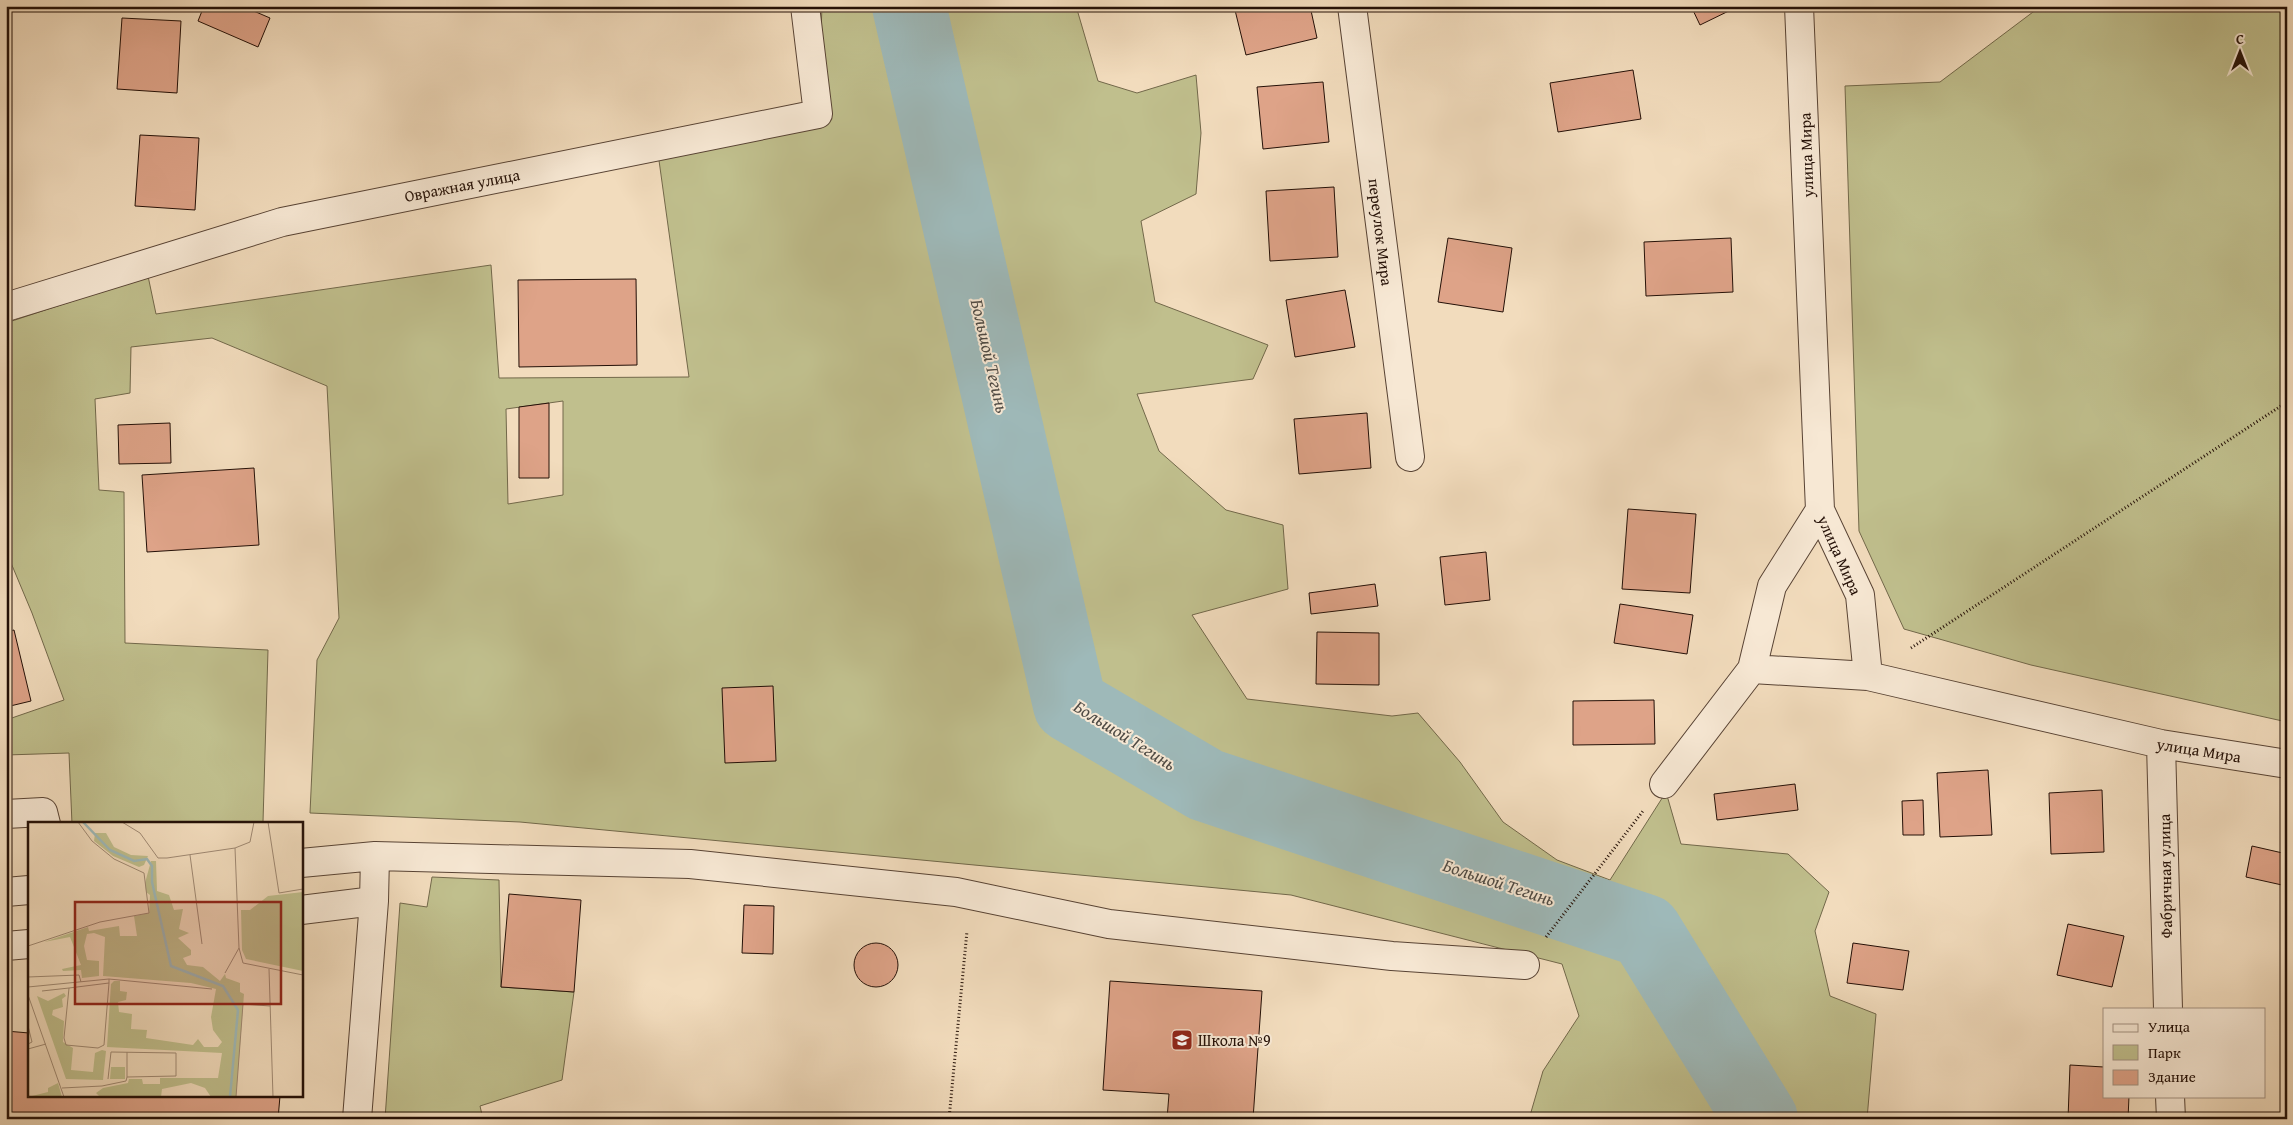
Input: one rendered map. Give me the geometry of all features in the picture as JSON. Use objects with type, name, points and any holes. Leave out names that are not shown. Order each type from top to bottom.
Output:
[{"type":"street","name":"Овражная улица","points":[[6,307],[282,222],[818,114],[805,6]]},
{"type":"street","name":"переулок Мира","points":[[1352,6],[1410,457]]},
{"type":"street","name":"улица Мира","points":[[1799,6],[1820,510],[1860,595],[1868,676],[2161,744],[2287,764]]},
{"type":"street","points":[[1664,784],[1752,669],[1772,586],[1820,510]]},
{"type":"street","points":[[1752,669],[1868,676]]},
{"type":"street","name":"Фабричная улица","points":[[2161,744],[2168,1008]]},
{"type":"street","points":[[6,814],[43,812],[46,822]]},
{"type":"street","points":[[302,863],[375,856],[690,864],[971,895],[1109,924],[1392,956],[1524,965]]},
{"type":"street","points":[[357,1119],[374,901],[375,856]]},
{"type":"street","points":[[6,892],[28,890]]},
{"type":"street","points":[[302,910],[374,901]]},
{"type":"street","points":[[6,946],[28,944]]},
{"type":"street","points":[[2170,1098],[2171,1119]]},
{"type":"path","points":[[1868,676],[2287,402]]},
{"type":"path","points":[[1524,965],[1664,784]]},
{"type":"path","points":[[949,1119],[971,895]]},
{"type":"green space","points":[[822,6],[1076,6],[1098,81],[1137,93],[1196,75],[1201,133],[1196,194],[1141,221],[1155,302],[1268,345],[1253,379],[1137,394],[1159,451],[1226,510],[1283,525],[1288,589],[1192,615],[1247,699],[1392,716],[1418,713],[1460,762],[1503,822],[1557,860],[1610,880],[1666,792],[1681,844],[1788,854],[1829,892],[1815,931],[1830,996],[1876,1014],[1867,1119],[1529,1119],[1543,1071],[1579,1016],[1562,964],[1291,895],[520,822],[310,813],[317,660],[339,618],[327,386],[212,338],[131,347],[130,393],[95,399],[99,490],[124,492],[125,643],[268,650],[263,822],[72,822],[69,753],[6,755],[6,720],[64,700],[32,613],[6,551],[6,323],[148,276],[156,314],[491,265],[499,378],[689,377],[657,146],[818,114]],"holes":[[[563,401],[563,495],[508,504],[506,409]]]},
{"type":"green space","points":[[2041,6],[2287,6],[2287,722],[2031,665],[1904,629],[1859,531],[1845,86],[1940,82]]},
{"type":"green space","points":[[432,877],[499,880],[501,987],[574,992],[562,1080],[480,1106],[483,1119],[385,1119],[400,903],[427,907]]},
{"type":"building","points":[[204,6],[242,6],[270,18],[258,47],[198,21]]},
{"type":"building","points":[[1234,6],[1310,6],[1317,38],[1246,55]]},
{"type":"building","points":[[1691,6],[1739,6],[1700,25]]},
{"type":"building","points":[[1842,6],[1889,6],[1889,11],[1842,9]]},
{"type":"building","points":[[122,18],[181,21],[177,93],[117,89]]},
{"type":"building","points":[[1633,70],[1641,119],[1558,132],[1550,83]]},
{"type":"building","points":[[1323,82],[1329,142],[1263,149],[1257,87]]},
{"type":"building","points":[[140,135],[199,138],[195,210],[135,206]]},
{"type":"building","points":[[1334,187],[1338,257],[1270,261],[1266,191]]},
{"type":"building","points":[[1448,238],[1512,248],[1503,312],[1438,302]]},
{"type":"building","points":[[1731,238],[1733,292],[1646,296],[1644,242]]},
{"type":"building","points":[[636,279],[637,365],[519,367],[518,280]]},
{"type":"building","points":[[1345,290],[1355,347],[1295,357],[1286,300]]},
{"type":"building","points":[[549,403],[549,478],[519,478],[519,407]]},
{"type":"building","points":[[1367,413],[1371,468],[1299,474],[1294,419]]},
{"type":"building","points":[[170,423],[171,463],[119,464],[118,425]]},
{"type":"building","points":[[254,468],[259,545],[147,552],[142,475]]},
{"type":"building","points":[[1628,509],[1696,514],[1690,593],[1622,589]]},
{"type":"building","points":[[1486,552],[1490,600],[1445,605],[1440,557]]},
{"type":"building","points":[[1375,584],[1378,606],[1311,614],[1309,593]]},
{"type":"building","points":[[1620,604],[1693,615],[1687,654],[1614,643]]},
{"type":"building","points":[[14,630],[31,701],[6,707],[6,632]]},
{"type":"building","points":[[1317,632],[1379,633],[1379,685],[1316,684]]},
{"type":"building","points":[[773,686],[776,761],[725,763],[722,688]]},
{"type":"building","points":[[1654,700],[1655,744],[1573,745],[1573,701]]},
{"type":"building","points":[[1988,770],[1992,835],[1940,837],[1937,773]]},
{"type":"building","points":[[1795,784],[1798,810],[1717,820],[1714,794]]},
{"type":"building","points":[[2102,790],[2104,852],[2051,854],[2049,793]]},
{"type":"building","points":[[1923,800],[1924,835],[1903,835],[1902,801]]},
{"type":"building","points":[[2252,846],[2287,854],[2282,885],[2246,877]]},
{"type":"building","points":[[509,894],[581,900],[574,992],[501,987]]},
{"type":"building","points":[[744,905],[774,906],[773,954],[742,953]]},
{"type":"building","points":[[2068,924],[2124,936],[2112,987],[2057,975]]},
{"type":"building","points":[[876,943],[888,947],[894,953],[898,965],[894,977],[888,983],[876,987],[864,983],[858,977],[854,965],[858,953],[864,947]]},
{"type":"building","points":[[1853,943],[1909,951],[1903,990],[1847,983]]},
{"type":"building","name":"Школа №9","points":[[1110,981],[1262,991],[1253,1119],[1167,1119],[1169,1094],[1103,1090]]},
{"type":"building","points":[[6,1031],[28,1033],[28,1098],[280,1098],[278,1119],[6,1119]]},
{"type":"building","points":[[2070,1065],[2103,1067],[2103,1098],[2129,1098],[2128,1119],[2068,1119]]},
{"type":"waterway","name":"Большой Тегинь","points":[[909,6],[1070,705],[1206,785],[1645,931],[1761,1119]]},
{"type":"place","name":"Школа №9","points":[[1182,1040]]}]
